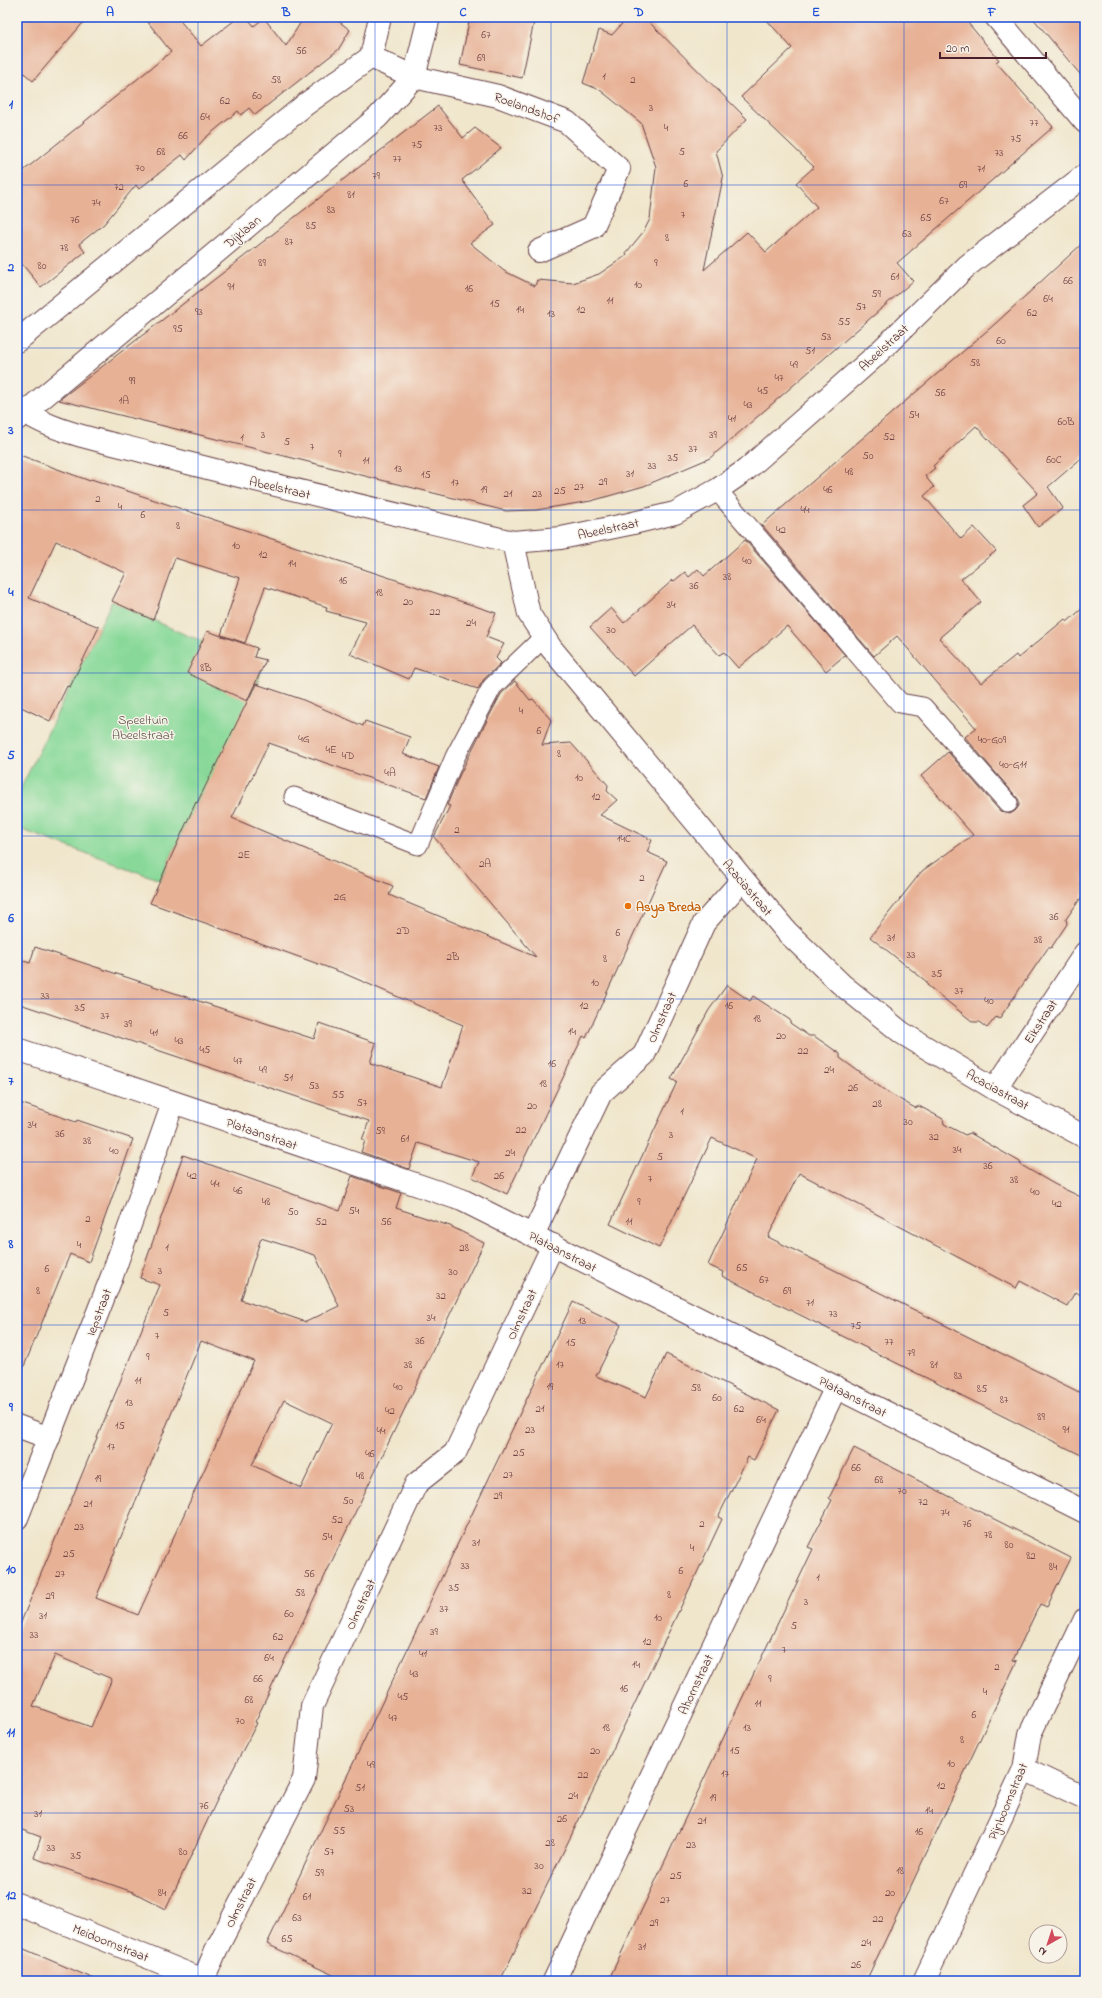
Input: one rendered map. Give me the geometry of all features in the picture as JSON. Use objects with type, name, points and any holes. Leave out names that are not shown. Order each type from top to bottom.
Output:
[{"type":"street","points":[[17,341],[306,104],[372,57],[380,17]]},
{"type":"street","name":"Dijklaan","points":[[20,412],[378,117],[414,77],[429,17]]},
{"type":"street","points":[[996,17],[1085,122]]},
{"type":"street","name":"Roelandshof","points":[[372,57],[414,77],[498,96],[567,122],[619,169],[593,227],[539,251]]},
{"type":"street","name":"Abeelstraat","points":[[20,412],[56,428],[229,474],[513,542],[562,538],[637,522],[675,513],[717,490],[746,470],[874,357],[967,266],[1085,175]]},
{"type":"street","name":"Acaciastraat","points":[[513,542],[529,614],[551,648],[742,880],[787,932],[841,984],[902,1033],[995,1089],[1085,1137]]},
{"type":"street","name":"Olmstraat","points":[[533,1235],[601,1093],[644,1055],[704,923],[742,880]]},
{"type":"street","name":"Eikstraat","points":[[995,1089],[1085,953]]},
{"type":"street","name":"Plataanstraat","points":[[17,1049],[462,1200],[1085,1512]]},
{"type":"street","name":"Iepstraat","points":[[17,1518],[112,1276],[173,1103]]},
{"type":"street","name":"Olmstraat","points":[[204,1981],[216,1950],[304,1779],[312,1706],[416,1484],[455,1453],[553,1245]]},
{"type":"street","name":"Ahornstraat","points":[[554,1981],[836,1387]]},
{"type":"street","points":[[17,1426],[48,1438]]},
{"type":"street","name":"Pijnboomstraat","points":[[924,1981],[1024,1769],[1030,1734],[1085,1619]]},
{"type":"street","points":[[1024,1769],[1085,1798]]},
{"type":"street","name":"Meidoornstraat","points":[[17,1904],[204,1981]]},
{"type":"lane","points":[[717,490],[900,703],[923,707],[1008,803]]},
{"type":"lane","points":[[294,797],[418,845],[455,757],[492,687],[544,637]]},
{"type":"green space","name":"Speeltuin Abeelstraat","points":[[112,601],[188,636],[213,644],[236,661],[262,669],[250,704],[196,803],[160,880],[17,828],[17,796]]},
{"type":"building","points":[[17,17],[88,17],[33,81],[17,67]]},
{"type":"building","points":[[144,17],[177,17],[201,46],[239,17],[247,17],[254,26],[264,18],[286,46],[304,17],[333,17],[350,30],[338,50],[255,115],[249,108],[241,115],[238,111],[204,139],[186,160],[182,155],[139,189],[136,185],[104,224],[79,244],[85,252],[41,287],[17,258],[17,176],[171,52]]},
{"type":"building","points":[[470,17],[535,17],[522,78],[460,65]]},
{"type":"building","points":[[628,17],[644,17],[747,119],[716,151],[723,178],[704,270],[747,232],[766,252],[817,207],[796,183],[814,167],[741,97],[792,48],[764,17],[963,17],[999,60],[996,62],[1053,127],[897,263],[913,281],[710,458],[644,486],[591,501],[536,510],[506,511],[59,400],[438,106],[463,138],[475,128],[501,148],[462,180],[495,225],[470,243],[504,271],[535,286],[537,280],[573,283],[599,274],[627,255],[626,253],[644,231],[650,219],[656,167],[641,123],[600,90],[583,83],[599,30],[612,35]]},
{"type":"building","points":[[1032,17],[1085,17],[1085,80]]},
{"type":"building","points":[[1085,241],[1085,455],[1048,487],[1063,508],[1038,527],[1023,505],[1038,493],[976,426],[933,466],[935,468],[925,476],[934,487],[924,496],[961,539],[974,527],[996,551],[961,579],[981,602],[939,638],[981,683],[1016,655],[1018,658],[1065,619],[1067,622],[1085,606],[1085,892],[1066,919],[1067,924],[1051,948],[1048,948],[999,1019],[996,1017],[987,1028],[979,1022],[973,1022],[927,985],[927,982],[870,937],[922,871],[973,835],[921,776],[948,752],[1000,811],[1010,814],[1019,806],[1019,800],[965,737],[976,728],[897,636],[874,656],[762,525],[996,323]]},
{"type":"building","points":[[17,454],[90,481],[91,479],[496,613],[486,637],[504,644],[496,658],[501,663],[484,679],[478,689],[414,668],[409,679],[350,654],[366,622],[326,611],[327,607],[265,587],[245,643],[221,635],[240,578],[175,558],[153,620],[112,601],[126,573],[56,541],[29,598],[99,627],[70,687],[67,686],[50,721],[17,705]]},
{"type":"building","points":[[745,540],[845,655],[826,671],[787,626],[738,668],[724,652],[719,655],[692,625],[634,676],[590,627],[611,608],[624,623],[673,580],[674,581],[685,572],[689,577],[698,569],[704,576]]},
{"type":"building","points":[[207,631],[257,648],[254,657],[266,660],[247,701],[187,673]]},
{"type":"building","points":[[515,681],[530,700],[533,699],[551,720],[542,745],[571,743],[608,785],[607,791],[617,800],[600,815],[652,840],[647,852],[667,861],[586,1038],[583,1036],[507,1194],[472,1177],[479,1162],[418,1143],[409,1169],[361,1152],[365,1141],[362,1140],[369,1121],[17,1003],[17,959],[30,963],[35,947],[314,1039],[319,1023],[376,1043],[370,1063],[442,1087],[463,1025],[343,973],[150,903],[196,802],[197,803],[256,684],[301,699],[363,726],[365,721],[410,737],[403,754],[439,767],[426,798],[269,743],[232,818],[393,886],[389,895],[536,957],[434,837],[450,806],[447,805],[460,774],[482,730],[501,694]]},
{"type":"building","points":[[727,985],[750,1001],[753,996],[790,1020],[790,1023],[809,1036],[814,1036],[840,1054],[840,1058],[887,1092],[915,1108],[919,1106],[943,1119],[944,1124],[965,1135],[970,1133],[1054,1184],[1085,1199],[1085,1297],[1075,1292],[1067,1306],[1020,1281],[1016,1288],[799,1173],[768,1237],[1085,1395],[1085,1457],[722,1276],[723,1272],[708,1265],[757,1159],[712,1138],[659,1248],[610,1224],[677,1082],[671,1079],[709,1010]]},
{"type":"building","points":[[17,1102],[133,1139],[89,1262],[70,1254],[18,1381]]},
{"type":"building","points":[[183,1155],[340,1211],[352,1176],[401,1193],[396,1208],[450,1226],[484,1243],[255,1722],[257,1723],[217,1800],[166,1909],[133,1892],[34,1858],[41,1837],[17,1828],[17,1632],[160,1285],[140,1278]],"holes":[[[261,1238],[315,1255],[339,1306],[306,1322],[241,1300]],[[201,1341],[254,1361],[138,1615],[96,1598]],[[284,1400],[332,1423],[301,1488],[252,1465]],[[55,1655],[112,1679],[91,1727],[33,1706]]]},
{"type":"building","points":[[573,1302],[621,1325],[596,1376],[646,1397],[666,1354],[779,1410],[754,1460],[748,1457],[718,1517],[722,1519],[696,1575],[500,1981],[346,1981],[267,1944]]},
{"type":"building","points":[[854,1448],[1071,1558],[1047,1607],[1040,1604],[1013,1660],[1017,1661],[866,1981],[608,1981],[813,1549],[808,1547],[832,1500],[829,1498]]},
{"type":"building","points":[[17,1946],[99,1981],[17,1981]]},
{"type":"place","name":"Asya Breda","points":[[628,906]]}]
